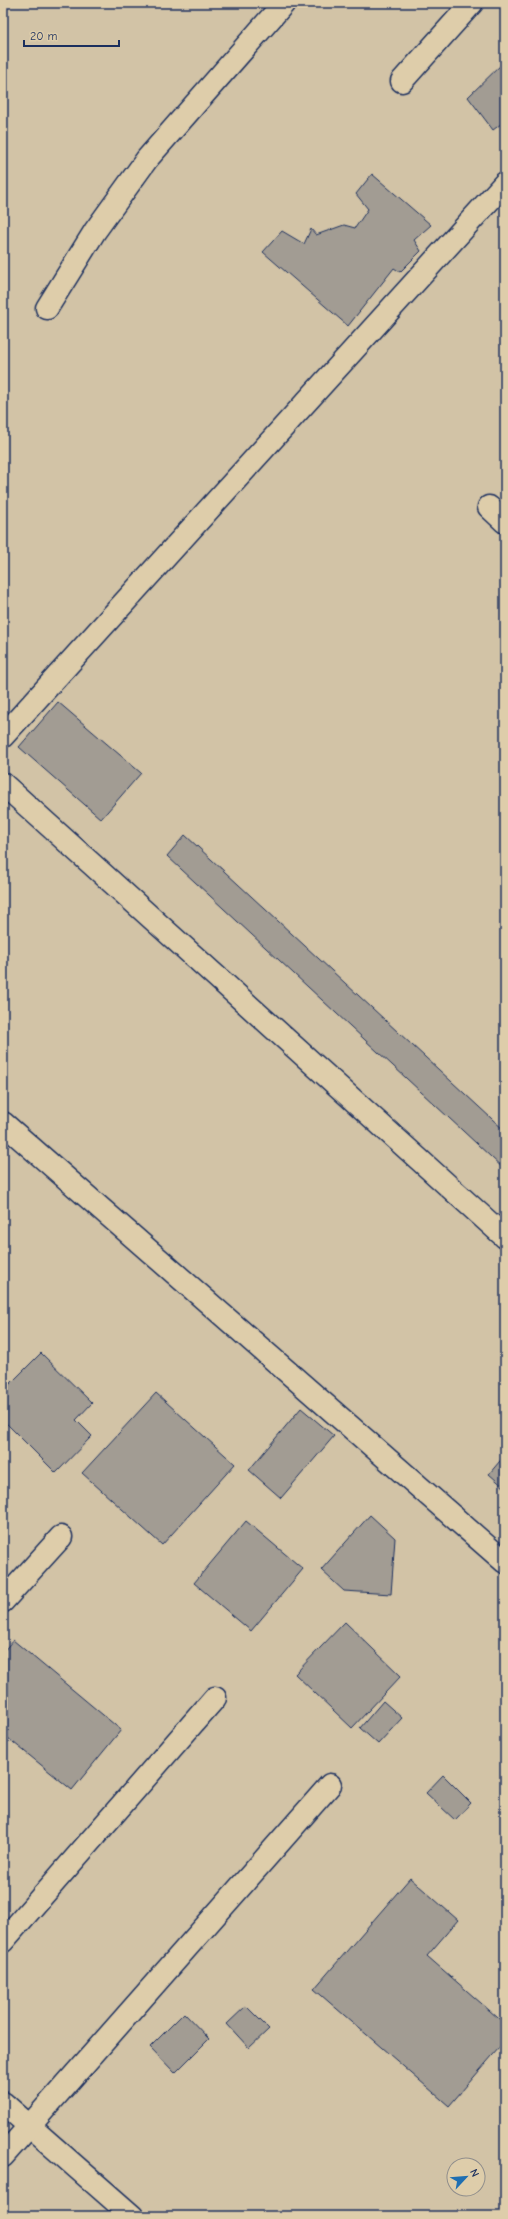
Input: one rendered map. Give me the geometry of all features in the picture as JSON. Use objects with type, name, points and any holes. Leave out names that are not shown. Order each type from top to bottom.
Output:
[{"type":"street","points":[[47,308],[95,231],[147,159],[284,3]]},
{"type":"street","points":[[402,81],[472,3]]},
{"type":"street","points":[[3,736],[505,183]]},
{"type":"street","points":[[489,507],[505,522]]},
{"type":"street","points":[[3,784],[505,1237]]},
{"type":"street","points":[[3,1123],[505,1562]]},
{"type":"street","points":[[3,1601],[61,1537]]},
{"type":"street","points":[[3,1941],[215,1698]]},
{"type":"street","points":[[3,2156],[330,1785]]},
{"type":"street","points":[[3,2103],[132,2216]]},
{"type":"building","points":[[505,61],[505,121],[493,130],[468,97]]},
{"type":"building","points":[[372,174],[431,225],[414,240],[421,251],[400,272],[394,268],[348,326],[263,252],[282,231],[304,244],[311,229],[316,235],[344,225],[355,228],[368,209],[356,194]]},
{"type":"building","points":[[58,702],[141,773],[101,819],[19,747]]},
{"type":"building","points":[[185,835],[505,1131],[505,1170],[167,856]]},
{"type":"building","points":[[41,1353],[92,1403],[76,1420],[92,1436],[56,1473],[3,1420],[3,1391]]},
{"type":"building","points":[[156,1393],[235,1464],[162,1545],[82,1473]]},
{"type":"building","points":[[301,1408],[334,1436],[281,1498],[249,1470]]},
{"type":"building","points":[[505,1455],[505,1488],[489,1474]]},
{"type":"building","points":[[370,1515],[395,1538],[391,1594],[344,1591],[321,1570]]},
{"type":"building","points":[[246,1521],[303,1569],[251,1631],[194,1583]]},
{"type":"building","points":[[345,1622],[401,1676],[352,1728],[295,1674]]},
{"type":"building","points":[[13,1640],[121,1730],[72,1790],[3,1734],[3,1652]]},
{"type":"building","points":[[383,1701],[402,1718],[378,1744],[360,1728]]},
{"type":"building","points":[[443,1775],[471,1803],[455,1820],[426,1793]]},
{"type":"building","points":[[410,1878],[458,1920],[427,1956],[505,2024],[505,2041],[449,2106],[314,1989]]},
{"type":"building","points":[[246,2006],[269,2029],[249,2048],[227,2024]]},
{"type":"building","points":[[184,2013],[209,2039],[175,2073],[150,2047]]}]
